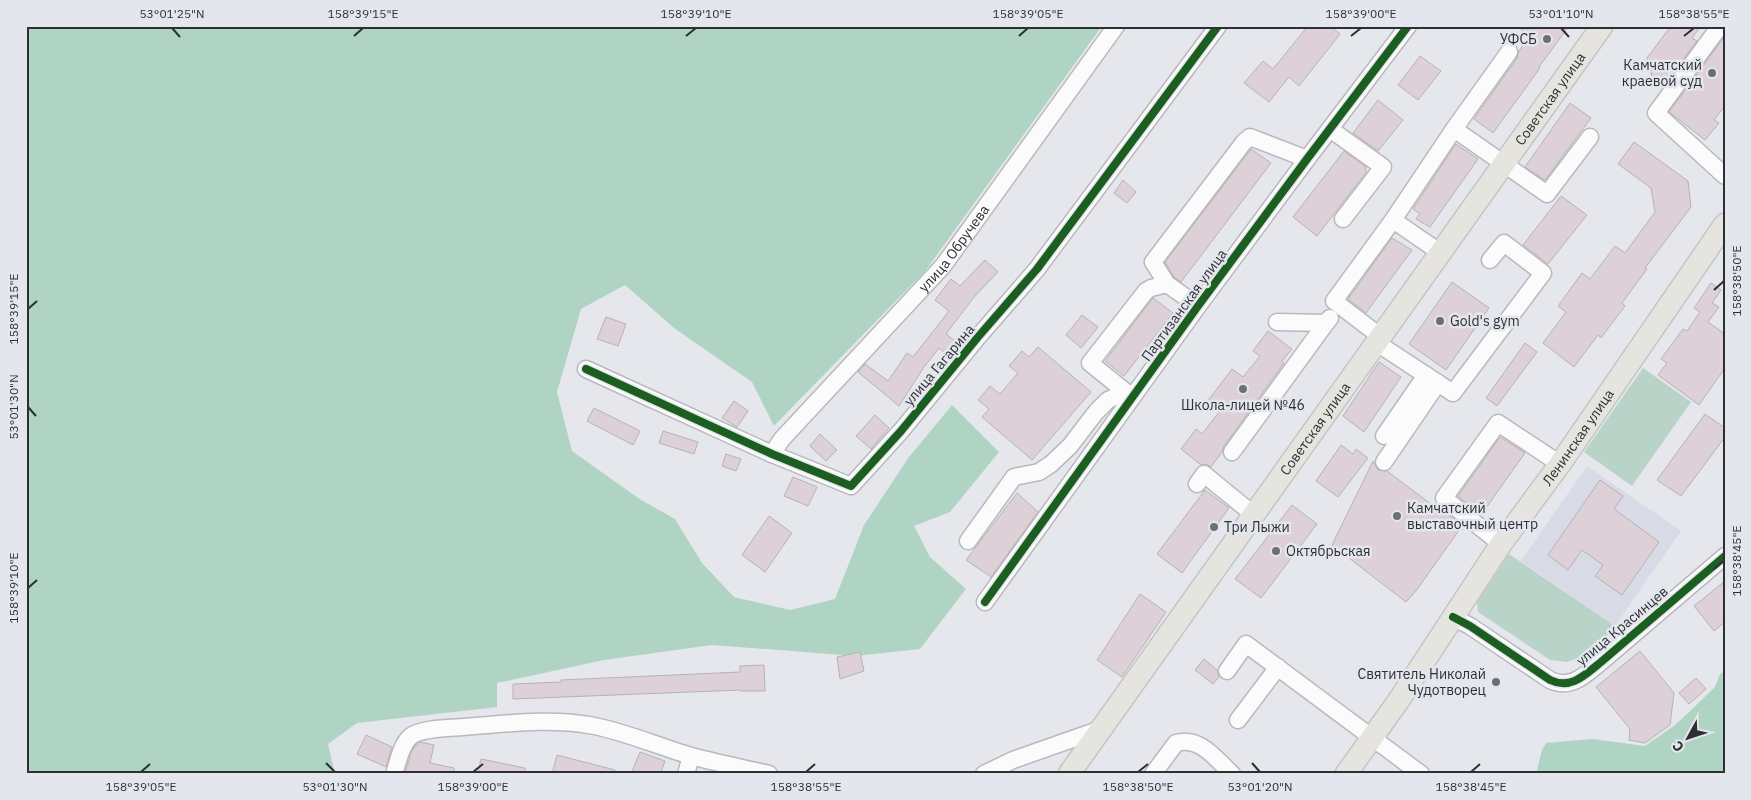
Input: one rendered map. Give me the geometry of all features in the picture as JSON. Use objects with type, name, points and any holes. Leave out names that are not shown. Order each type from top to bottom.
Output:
[{"type":"main road","name":"Советская улица","points":[[1069,774],[1505,165],[1602,26]]},
{"type":"main road","name":"Ленинская улица","points":[[1346,774],[1502,544],[1560,464],[1725,224]]},
{"type":"street","name":"улица Обручева","points":[[772,454],[782,439],[943,266],[1116,26]]},
{"type":"street","name":"улица Гагарина","points":[[586,369],[772,454],[851,486],[1037,269],[1218,26]]},
{"type":"street","name":"Партизанская улица","points":[[985,602],[1198,306],[1408,26]]},
{"type":"street","points":[[1720,26],[1656,113],[1725,176]]},
{"type":"street","points":[[1490,260],[1504,243],[1543,273],[1452,393],[1379,340],[1334,301],[1393,220],[1454,129],[1509,52]]},
{"type":"street","points":[[1330,129],[1383,167],[1343,219]]},
{"type":"street","points":[[1454,129],[1547,194],[1590,138]]},
{"type":"street","points":[[1198,306],[1167,284],[1153,262],[1244,142],[1250,137],[1307,159]]},
{"type":"street","points":[[1393,220],[1441,254]]},
{"type":"street","points":[[1132,397],[1090,364],[1146,291],[1167,284]]},
{"type":"street","points":[[1232,452],[1326,323],[1342,307]]},
{"type":"street","points":[[1277,322],[1326,323]]},
{"type":"street","points":[[1384,436],[1432,379]]},
{"type":"street","points":[[1384,462],[1432,379]]},
{"type":"street","points":[[968,541],[1014,477],[1039,472],[1051,464],[1070,446],[1096,412],[1108,400],[1117,396],[1132,397]]},
{"type":"street","points":[[1502,544],[1444,498],[1498,423],[1560,464]]},
{"type":"street","points":[[1197,484],[1204,474],[1254,515]]},
{"type":"street","name":"улица Красинцев","points":[[1453,617],[1470,626],[1550,680],[1568,684],[1601,662],[1725,556]]},
{"type":"street","points":[[1227,671],[1246,644],[1421,774]]},
{"type":"street","points":[[1238,720],[1278,668]]},
{"type":"street","points":[[394,774],[405,744],[415,734],[434,730],[567,722],[590,725],[691,756],[769,774]]},
{"type":"street","points":[[984,774],[1012,760],[1101,729]]},
{"type":"street","points":[[1153,774],[1176,743],[1183,741],[1202,746],[1232,774]]},
{"type":"street","points":[[686,774],[691,756]]},
{"type":"street","points":[[984,774],[1004,772],[1008,774]]},
{"type":"shaded area","points":[[1587,466],[1681,531],[1615,626],[1521,561]]},
{"type":"green space","points":[[26,26],[1102,26],[926,270],[774,426],[752,382],[674,328],[625,285],[581,309],[557,392],[572,451],[641,500],[675,519],[702,563],[734,597],[790,610],[835,599],[864,525],[909,457],[952,405],[999,452],[950,512],[914,526],[930,557],[966,589],[920,649],[856,656],[712,645],[604,660],[497,683],[497,707],[357,723],[328,744],[335,774],[26,774]]},
{"type":"green space","points":[[1643,368],[1691,402],[1632,486],[1584,452]]},
{"type":"green space","points":[[1509,554],[1615,626],[1600,644],[1582,657],[1567,662],[1550,660],[1478,612],[1477,602]]},
{"type":"green space","points":[[1725,671],[1725,774],[1536,774],[1542,750],[1546,743],[1592,739],[1645,746],[1675,725],[1688,713],[1715,687],[1720,674]]},
{"type":"building","points":[[1308,26],[1330,26],[1340,34],[1299,86],[1289,77],[1269,102],[1244,83],[1263,61],[1273,69]]},
{"type":"building","points":[[1517,26],[1569,26],[1493,133],[1474,119],[1517,58],[1519,51],[1530,36]]},
{"type":"building","points":[[1671,26],[1701,26],[1692,38],[1697,41],[1662,88],[1653,80],[1647,58]]},
{"type":"building","name":"Камчатский краевой суд","points":[[1725,36],[1725,106],[1714,120],[1719,123],[1705,140],[1669,112]]},
{"type":"building","points":[[1420,56],[1441,71],[1418,100],[1398,85]]},
{"type":"building","points":[[1378,100],[1403,120],[1378,151],[1353,133]]},
{"type":"building","points":[[1570,103],[1591,118],[1545,180],[1525,167]]},
{"type":"building","points":[[1634,142],[1688,181],[1691,207],[1645,268],[1647,269],[1622,303],[1625,306],[1601,338],[1598,335],[1574,367],[1543,343],[1566,312],[1558,306],[1582,273],[1590,279],[1615,246],[1625,253],[1655,212],[1651,188],[1618,164]]},
{"type":"building","points":[[1456,144],[1478,159],[1430,227],[1416,219],[1420,214],[1413,209]]},
{"type":"building","points":[[1251,149],[1271,163],[1181,282],[1174,277],[1165,262]]},
{"type":"building","points":[[1344,151],[1366,167],[1367,171],[1317,236],[1293,217]]},
{"type":"building","points":[[1123,180],[1136,192],[1127,203],[1114,193]]},
{"type":"building","points":[[1561,196],[1587,215],[1548,264],[1523,245]]},
{"type":"building","points":[[1392,238],[1412,250],[1366,313],[1348,299]]},
{"type":"building","points":[[985,260],[998,272],[974,297],[946,334],[955,341],[945,353],[939,348],[924,367],[899,406],[858,372],[865,364],[888,381],[907,353],[913,357],[949,311],[935,300],[951,279],[960,286]]},
{"type":"building","points":[[1452,282],[1489,308],[1446,370],[1409,344]]},
{"type":"building","points":[[1711,283],[1721,290],[1712,303],[1719,307],[1708,322],[1725,334],[1725,368],[1699,405],[1658,375],[1667,363],[1661,359],[1683,329],[1687,331],[1700,312],[1694,308]]},
{"type":"building","points":[[1153,298],[1173,313],[1124,376],[1105,361]]},
{"type":"building","points":[[1082,315],[1098,327],[1081,348],[1066,335]]},
{"type":"building","points":[[606,317],[626,324],[618,346],[597,339]]},
{"type":"building","name":"Школа-лицей №46","points":[[1268,331],[1292,349],[1211,467],[1206,464],[1201,465],[1181,449],[1196,429],[1202,434],[1220,411],[1207,402],[1232,369],[1243,377],[1260,356],[1253,351]]},
{"type":"building","points":[[1525,343],[1537,352],[1497,406],[1486,398]]},
{"type":"building","points":[[1038,347],[1091,392],[1032,460],[982,417],[989,409],[978,400],[990,386],[1000,394],[1018,373],[1009,366],[1022,351],[1029,357]]},
{"type":"building","points":[[1379,362],[1401,377],[1364,432],[1343,416]]},
{"type":"building","points":[[734,401],[748,411],[737,427],[722,418]]},
{"type":"building","points":[[594,408],[640,431],[633,445],[587,421]]},
{"type":"building","points":[[1705,414],[1725,428],[1725,437],[1681,496],[1657,480]]},
{"type":"building","points":[[875,415],[889,428],[871,449],[856,436]]},
{"type":"building","points":[[663,431],[698,442],[694,454],[659,443]]},
{"type":"building","points":[[820,434],[837,450],[826,461],[810,446]]},
{"type":"building","points":[[1500,437],[1525,453],[1481,515],[1458,496]]},
{"type":"building","points":[[1341,445],[1353,454],[1356,449],[1368,458],[1338,497],[1316,481]]},
{"type":"building","points":[[726,454],[741,459],[736,471],[722,466]]},
{"type":"building","name":"Камчатский выставочный центр","points":[[1373,461],[1378,470],[1387,471],[1462,526],[1416,591],[1406,602],[1332,545]]},
{"type":"building","points":[[793,477],[817,487],[808,506],[784,496]]},
{"type":"building","points":[[1600,480],[1623,496],[1614,509],[1659,542],[1622,595],[1595,576],[1603,565],[1582,550],[1568,570],[1548,555]]},
{"type":"building","points":[[1205,490],[1229,508],[1182,573],[1157,554]]},
{"type":"building","points":[[1017,493],[1038,512],[991,577],[966,560]]},
{"type":"building","name":"Октябрьская","points":[[1292,505],[1317,524],[1261,598],[1235,579]]},
{"type":"building","points":[[769,516],[792,533],[765,572],[742,555]]},
{"type":"building","points":[[1725,581],[1725,622],[1714,631],[1694,606]]},
{"type":"building","points":[[1140,594],[1166,612],[1122,677],[1097,660]]},
{"type":"building","points":[[1640,651],[1674,693],[1670,725],[1645,743],[1629,740],[1630,729],[1596,687]]},
{"type":"building","points":[[860,652],[864,671],[840,679],[837,657]]},
{"type":"building","points":[[1204,659],[1217,670],[1219,677],[1213,684],[1195,670]]},
{"type":"building","points":[[764,665],[765,691],[741,690],[513,699],[513,684],[740,672],[740,666]]},
{"type":"building","points":[[1696,678],[1706,689],[1689,704],[1679,693]]},
{"type":"building","points":[[366,735],[392,747],[386,767],[357,754]]},
{"type":"building","points":[[420,742],[434,745],[430,763],[454,768],[454,774],[405,774],[411,752]]},
{"type":"building","points":[[640,752],[665,761],[660,774],[631,774]]},
{"type":"building","points":[[557,755],[615,770],[614,774],[552,774]]},
{"type":"building","points":[[481,759],[525,768],[525,774],[488,774],[478,772]]},
{"type":"cycle path","points":[[586,369],[772,454],[851,486],[901,431],[1037,269],[1218,26]]},
{"type":"cycle path","points":[[985,602],[1198,306],[1408,26]]},
{"type":"cycle path","points":[[1453,617],[1470,626],[1550,680],[1558,683],[1571,682],[1595,667],[1725,556]]},
{"type":"place","name":"УФСБ","points":[[1547,39]]},
{"type":"place","name":"Камчатский краевой суд","points":[[1712,73]]},
{"type":"place","name":"Gold's gym","points":[[1440,321]]},
{"type":"place","name":"Школа-лицей №46","points":[[1243,389]]},
{"type":"place","name":"Камчатский выставочный центр","points":[[1397,516]]},
{"type":"place","name":"Три Лыжи","points":[[1214,527]]},
{"type":"place","name":"Октябрьская","points":[[1276,551]]},
{"type":"place","name":"Святитель Николай Чудотворец","points":[[1496,682]]}]
